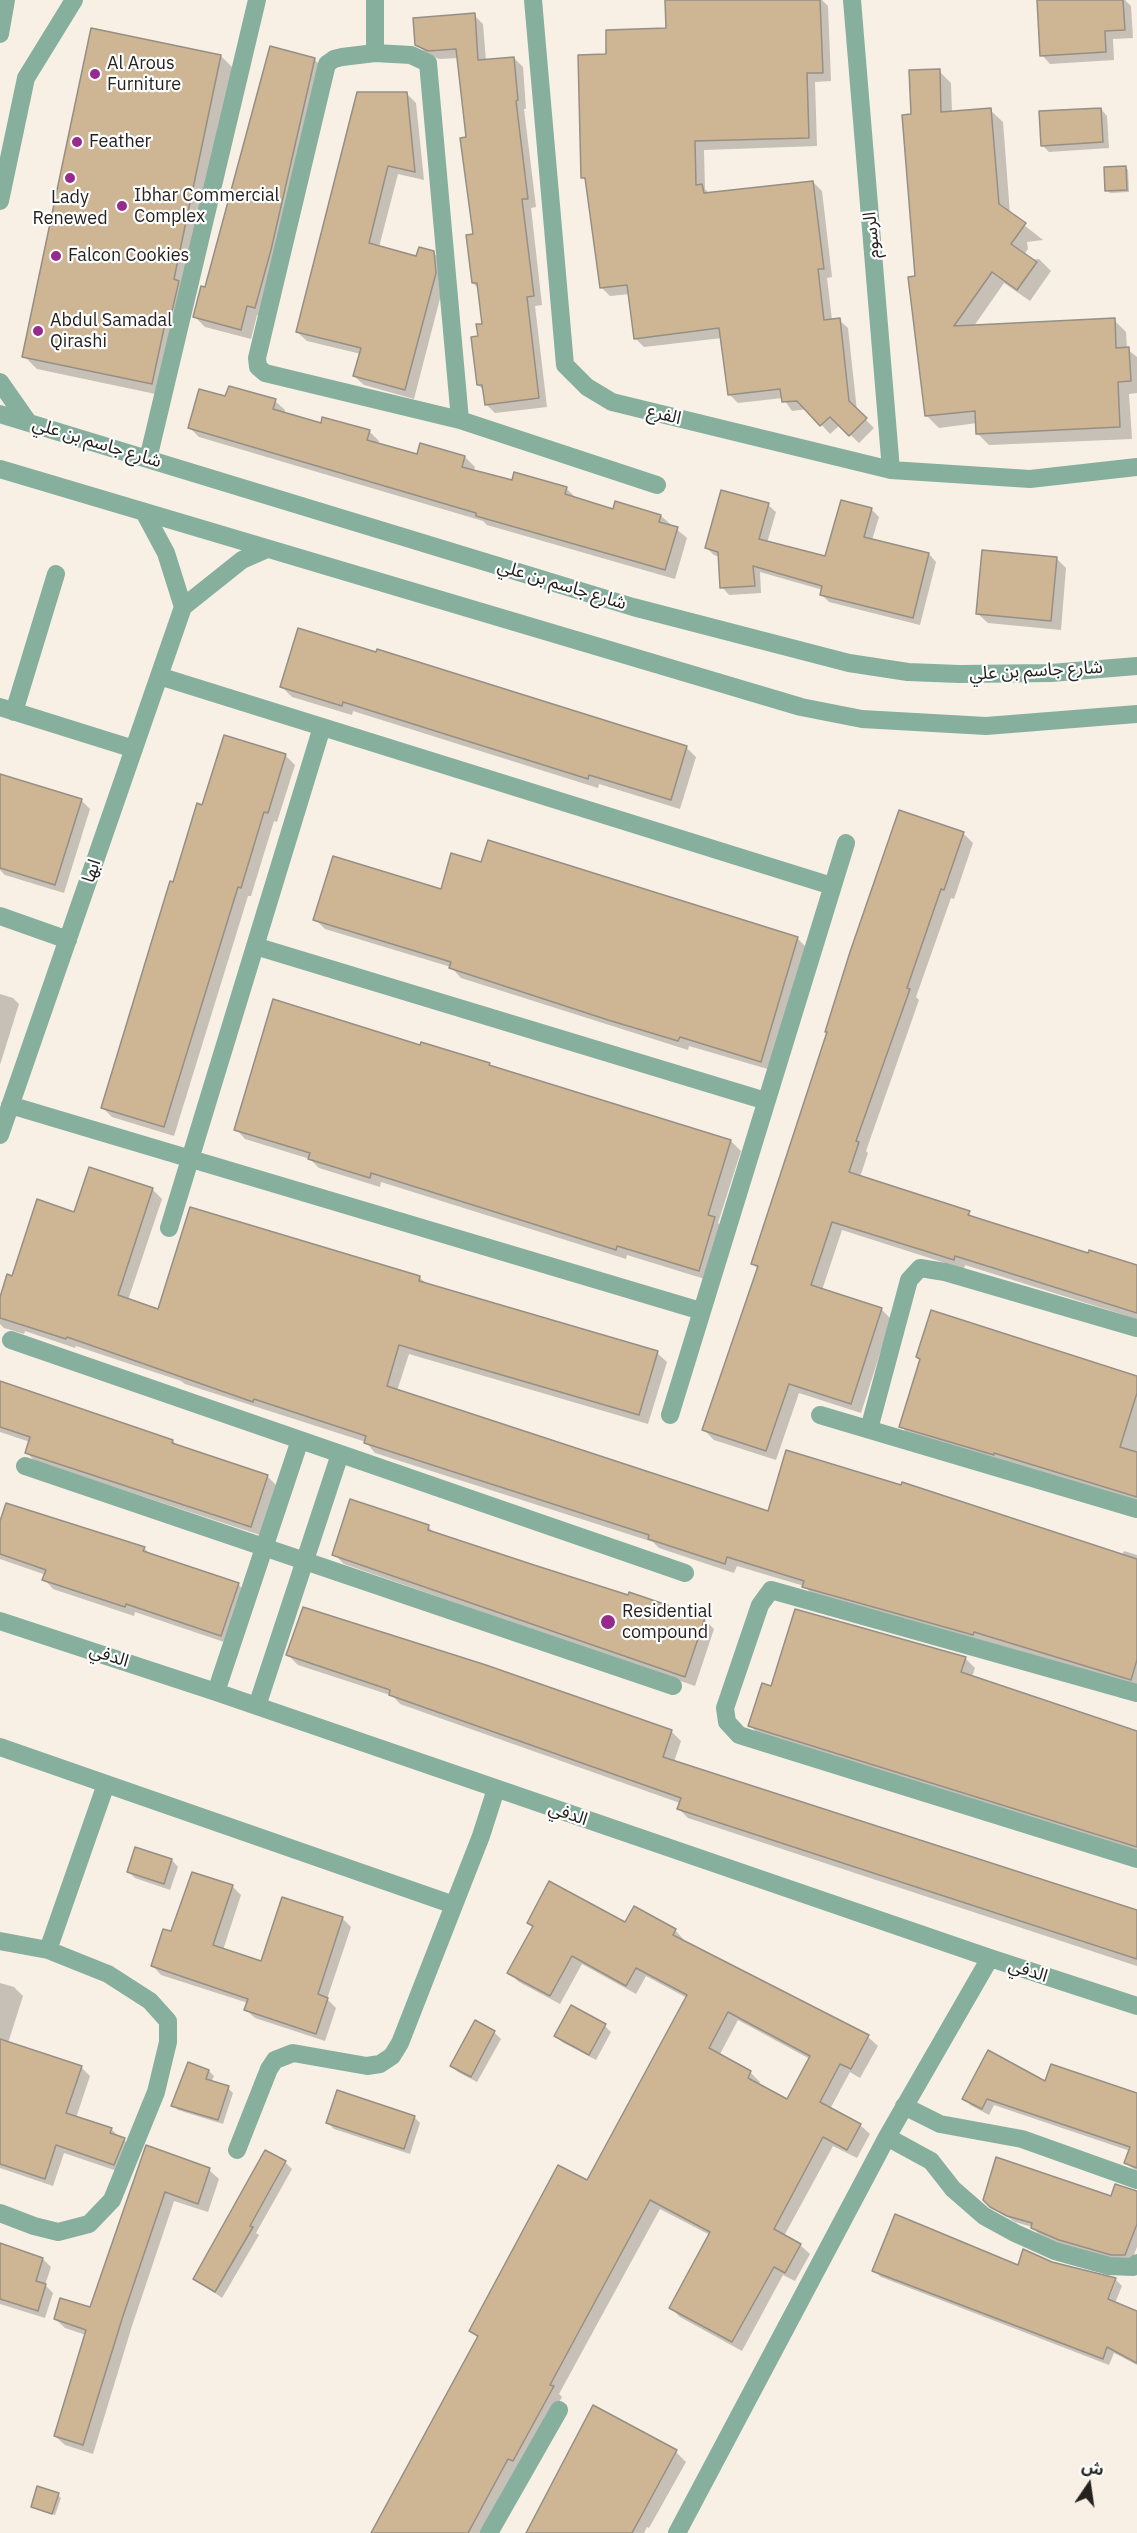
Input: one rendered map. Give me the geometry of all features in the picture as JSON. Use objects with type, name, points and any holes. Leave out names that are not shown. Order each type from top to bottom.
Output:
[{"type":"street","points":[[0,34],[6,0]]},
{"type":"street","points":[[0,201],[26,78],[74,0]]},
{"type":"street","points":[[148,459],[257,0]]},
{"type":"street","points":[[375,0],[375,53]]},
{"type":"street","name":"الفرع","points":[[533,0],[565,364],[587,387],[612,402],[891,470],[1030,479],[1137,467]]},
{"type":"street","name":"الرسوم","points":[[852,0],[891,470]]},
{"type":"street","points":[[460,420],[428,63],[411,55],[375,53],[334,59],[327,64],[256,358],[258,367],[265,373],[460,420],[657,485]]},
{"type":"street","points":[[0,382],[28,422]]},
{"type":"street","name":"شارع جاسم بن علي","points":[[0,414],[633,607],[849,663],[908,672],[958,674],[1051,673],[1137,666]]},
{"type":"street","points":[[0,469],[801,707],[862,719],[986,726],[1137,714]]},
{"type":"street","points":[[144,512],[169,561],[183,607],[242,560],[267,549]]},
{"type":"street","points":[[56,574],[7,709],[134,748]]},
{"type":"street","name":"ابها","points":[[0,1135],[183,607]]},
{"type":"street","points":[[159,676],[832,886]]},
{"type":"street","points":[[169,1228],[322,727]]},
{"type":"street","points":[[670,1415],[846,843]]},
{"type":"street","points":[[0,916],[68,940]]},
{"type":"street","points":[[255,946],[766,1101]]},
{"type":"street","points":[[10,1105],[701,1311]]},
{"type":"street","points":[[868,1429],[909,1280],[920,1268],[945,1272],[1137,1328]]},
{"type":"street","points":[[10,1340],[685,1573]]},
{"type":"street","points":[[820,1414],[1137,1509]]},
{"type":"street","points":[[216,1692],[300,1440]]},
{"type":"street","points":[[257,1706],[340,1454]]},
{"type":"street","points":[[25,1466],[673,1686]]},
{"type":"street","points":[[1137,1694],[771,1590],[760,1605],[725,1708],[728,1722],[739,1735],[1137,1858]]},
{"type":"street","name":"الدفي","points":[[0,1621],[216,1692],[990,1959],[1137,2006]]},
{"type":"street","points":[[0,1747],[454,1905]]},
{"type":"street","points":[[48,1950],[106,1784]]},
{"type":"street","points":[[237,2150],[274,2060],[293,2053],[367,2066],[380,2064],[392,2056],[400,2043],[481,1836],[496,1789]]},
{"type":"street","points":[[0,1941],[48,1950],[108,1974],[150,2001],[168,2021],[166,2053],[156,2092],[112,2200],[89,2224],[58,2232],[0,2213]]},
{"type":"street","points":[[677,2533],[887,2137],[990,1959]]},
{"type":"street","points":[[904,2106],[940,2124],[1022,2139],[1137,2180]]},
{"type":"street","points":[[887,2137],[931,2162],[953,2189],[984,2216],[1015,2233],[1055,2251],[1108,2266],[1133,2267],[1137,2263]]},
{"type":"street","points":[[489,2533],[559,2410]]},
{"type":"building","points":[[665,0],[820,0],[823,73],[807,73],[809,138],[695,141],[696,185],[702,184],[704,193],[813,181],[824,269],[818,269],[824,320],[840,318],[849,401],[867,418],[849,436],[830,417],[820,426],[797,401],[782,402],[780,389],[728,395],[719,328],[634,339],[627,285],[600,288],[585,178],[581,178],[578,55],[606,54],[606,30],[666,28]]},
{"type":"building","points":[[1037,0],[1123,0],[1125,30],[1105,31],[1106,52],[1040,56]]},
{"type":"building","points":[[475,13],[478,60],[514,57],[518,100],[516,101],[528,199],[522,199],[534,296],[527,297],[539,398],[485,405],[482,385],[477,385],[471,337],[478,336],[476,324],[482,324],[477,283],[472,283],[466,235],[473,234],[460,138],[466,137],[456,49],[428,51],[415,45],[413,18]]},
{"type":"building","name":"Ibhar Commercial Complex","points":[[91,28],[221,55],[174,279],[179,281],[172,311],[168,310],[152,384],[22,357]]},
{"type":"building","points":[[270,46],[315,58],[271,250],[255,308],[247,306],[241,330],[193,317],[201,286],[205,287]]},
{"type":"building","points":[[940,69],[941,112],[991,108],[999,204],[1026,223],[1011,244],[1037,262],[1017,290],[992,272],[954,326],[1115,318],[1116,348],[1129,347],[1131,381],[1118,382],[1120,427],[976,434],[975,411],[925,416],[908,277],[915,276],[902,115],[911,114],[909,70]]},
{"type":"building","points":[[357,92],[407,92],[415,172],[388,166],[369,243],[416,256],[419,247],[434,251],[436,273],[405,390],[353,376],[361,348],[296,332]]},
{"type":"building","points":[[1101,108],[1103,142],[1041,146],[1039,111]]},
{"type":"building","points":[[1126,166],[1127,190],[1105,191],[1104,167]]},
{"type":"building","points":[[229,386],[276,399],[273,409],[321,423],[322,417],[370,430],[367,440],[417,454],[420,443],[465,456],[462,467],[512,480],[514,472],[567,487],[565,494],[613,509],[615,501],[661,515],[659,522],[678,527],[665,570],[476,516],[476,513],[188,428],[199,389],[225,396]]},
{"type":"building","points":[[721,490],[769,503],[759,539],[825,556],[841,500],[872,508],[864,537],[929,553],[913,618],[820,595],[822,586],[753,566],[755,586],[720,588],[718,552],[705,548]]},
{"type":"building","points":[[982,550],[1057,557],[1051,621],[976,614]]},
{"type":"building","points":[[298,628],[376,652],[377,649],[687,746],[671,800],[589,775],[588,779],[343,702],[342,706],[280,687]]},
{"type":"building","points":[[224,735],[286,754],[268,813],[264,812],[241,888],[238,887],[164,1127],[101,1108],[170,881],[173,882],[197,803],[202,805]]},
{"type":"building","points":[[0,774],[82,799],[55,885],[0,868]]},
{"type":"building","points":[[899,810],[964,832],[944,890],[941,889],[907,988],[910,989],[856,1141],[859,1142],[849,1172],[970,1211],[968,1215],[1088,1253],[1089,1250],[1137,1265],[1137,1313],[955,1256],[954,1260],[832,1222],[811,1285],[882,1308],[851,1404],[789,1384],[766,1451],[702,1430],[758,1266],[751,1264],[827,1032],[825,1032],[850,952]]},
{"type":"building","points":[[488,840],[798,937],[761,1062],[680,1037],[678,1041],[608,1020],[449,968],[451,962],[313,920],[333,856],[441,889],[451,853],[481,862]]},
{"type":"building","points":[[273,999],[420,1045],[421,1042],[490,1063],[489,1065],[731,1140],[708,1215],[715,1217],[699,1271],[617,1246],[616,1250],[371,1173],[370,1178],[308,1159],[310,1153],[234,1130]]},
{"type":"building","points":[[89,1167],[153,1188],[118,1295],[158,1309],[190,1207],[420,1276],[419,1281],[658,1351],[639,1415],[399,1345],[387,1386],[768,1511],[786,1450],[901,1485],[902,1482],[1137,1559],[1137,1660],[1131,1680],[974,1632],[973,1635],[802,1587],[804,1581],[727,1557],[725,1564],[648,1539],[649,1535],[364,1443],[366,1436],[254,1399],[253,1402],[67,1337],[66,1339],[0,1318],[0,1297],[7,1274],[12,1276],[37,1199],[74,1212]]},
{"type":"building","points":[[931,1310],[1137,1376],[1137,1393],[1120,1447],[1137,1452],[1137,1497],[994,1453],[994,1455],[899,1427],[920,1359],[916,1357]]},
{"type":"building","points":[[0,1381],[268,1475],[251,1527],[25,1453],[30,1437],[0,1427]]},
{"type":"building","points":[[350,1499],[429,1525],[428,1530],[705,1618],[685,1677],[332,1555]]},
{"type":"building","points":[[6,1503],[145,1547],[143,1551],[239,1583],[221,1636],[126,1604],[125,1607],[42,1580],[46,1570],[0,1554],[0,1521]]},
{"type":"building","points":[[303,1607],[486,1665],[672,1730],[663,1757],[1137,1910],[1137,1959],[677,1809],[681,1798],[389,1695],[390,1690],[286,1655]]},
{"type":"building","points":[[795,1609],[966,1657],[961,1672],[1137,1731],[1137,1847],[748,1726],[762,1683],[771,1686]]},
{"type":"building","points":[[135,1847],[172,1859],[164,1884],[127,1872]]},
{"type":"building","points":[[192,1872],[233,1885],[213,1945],[261,1961],[282,1897],[343,1917],[318,1994],[328,1998],[316,2034],[244,2010],[248,1999],[151,1966],[163,1929],[171,1931]]},
{"type":"building","points":[[549,1881],[625,1922],[634,1906],[676,1929],[673,1935],[869,2035],[851,2069],[840,2064],[820,2102],[861,2124],[847,2150],[823,2137],[774,2229],[801,2244],[785,2273],[774,2267],[732,2342],[669,2308],[710,2232],[650,2200],[550,2385],[554,2386],[513,2461],[508,2459],[468,2533],[371,2533],[478,2336],[469,2331],[558,2165],[587,2180],[687,1995],[636,1968],[626,1986],[572,1956],[550,1996],[507,1973],[533,1926],[527,1923]],"holes":[[[728,2012],[810,2056],[787,2099],[748,2078],[751,2071],[709,2048]]]},
{"type":"building","points":[[571,2005],[606,2024],[589,2055],[554,2036]]},
{"type":"building","points":[[475,2020],[495,2031],[471,2077],[450,2066]]},
{"type":"building","points":[[0,2039],[82,2066],[66,2113],[112,2128],[110,2133],[125,2138],[114,2165],[56,2145],[45,2179],[0,2164]]},
{"type":"building","points":[[988,2050],[1045,2081],[1051,2064],[1137,2093],[1137,2168],[1124,2163],[1130,2147],[987,2099],[982,2109],[962,2099]]},
{"type":"building","points":[[188,2062],[209,2070],[206,2079],[229,2086],[218,2120],[171,2106]]},
{"type":"building","points":[[337,2090],[415,2116],[404,2149],[326,2123]]},
{"type":"building","points":[[146,2145],[210,2168],[198,2204],[165,2192],[83,2445],[54,2436],[86,2330],[54,2319],[60,2298],[90,2307]]},
{"type":"building","points":[[265,2150],[286,2161],[250,2226],[253,2227],[215,2292],[193,2279]]},
{"type":"building","points":[[996,2157],[1111,2196],[1115,2184],[1137,2191],[1137,2224],[1125,2255],[1111,2255],[1059,2240],[1031,2228],[1032,2223],[1007,2216],[990,2207],[983,2200]]},
{"type":"building","points":[[895,2214],[1018,2265],[1023,2249],[1052,2262],[1116,2278],[1108,2299],[1137,2311],[1137,2363],[1107,2347],[1103,2359],[872,2271]]},
{"type":"building","points":[[0,2243],[43,2258],[36,2281],[46,2284],[38,2311],[0,2299]]},
{"type":"building","points":[[593,2405],[677,2450],[632,2533],[526,2533]]},
{"type":"building","points":[[37,2486],[59,2493],[52,2514],[31,2507]]},
{"type":"place","name":"Al Arous Furniture","points":[[95,74]]},
{"type":"place","name":"Feather","points":[[77,142]]},
{"type":"place","name":"Lady Renewed","points":[[70,178]]},
{"type":"place","name":"Ibhar Commercial Complex","points":[[122,206]]},
{"type":"place","name":"Falcon Cookies","points":[[56,256]]},
{"type":"place","name":"Abdul Samadal Qirashi","points":[[38,331]]},
{"type":"place","name":"Residential compound","points":[[608,1622]]}]
